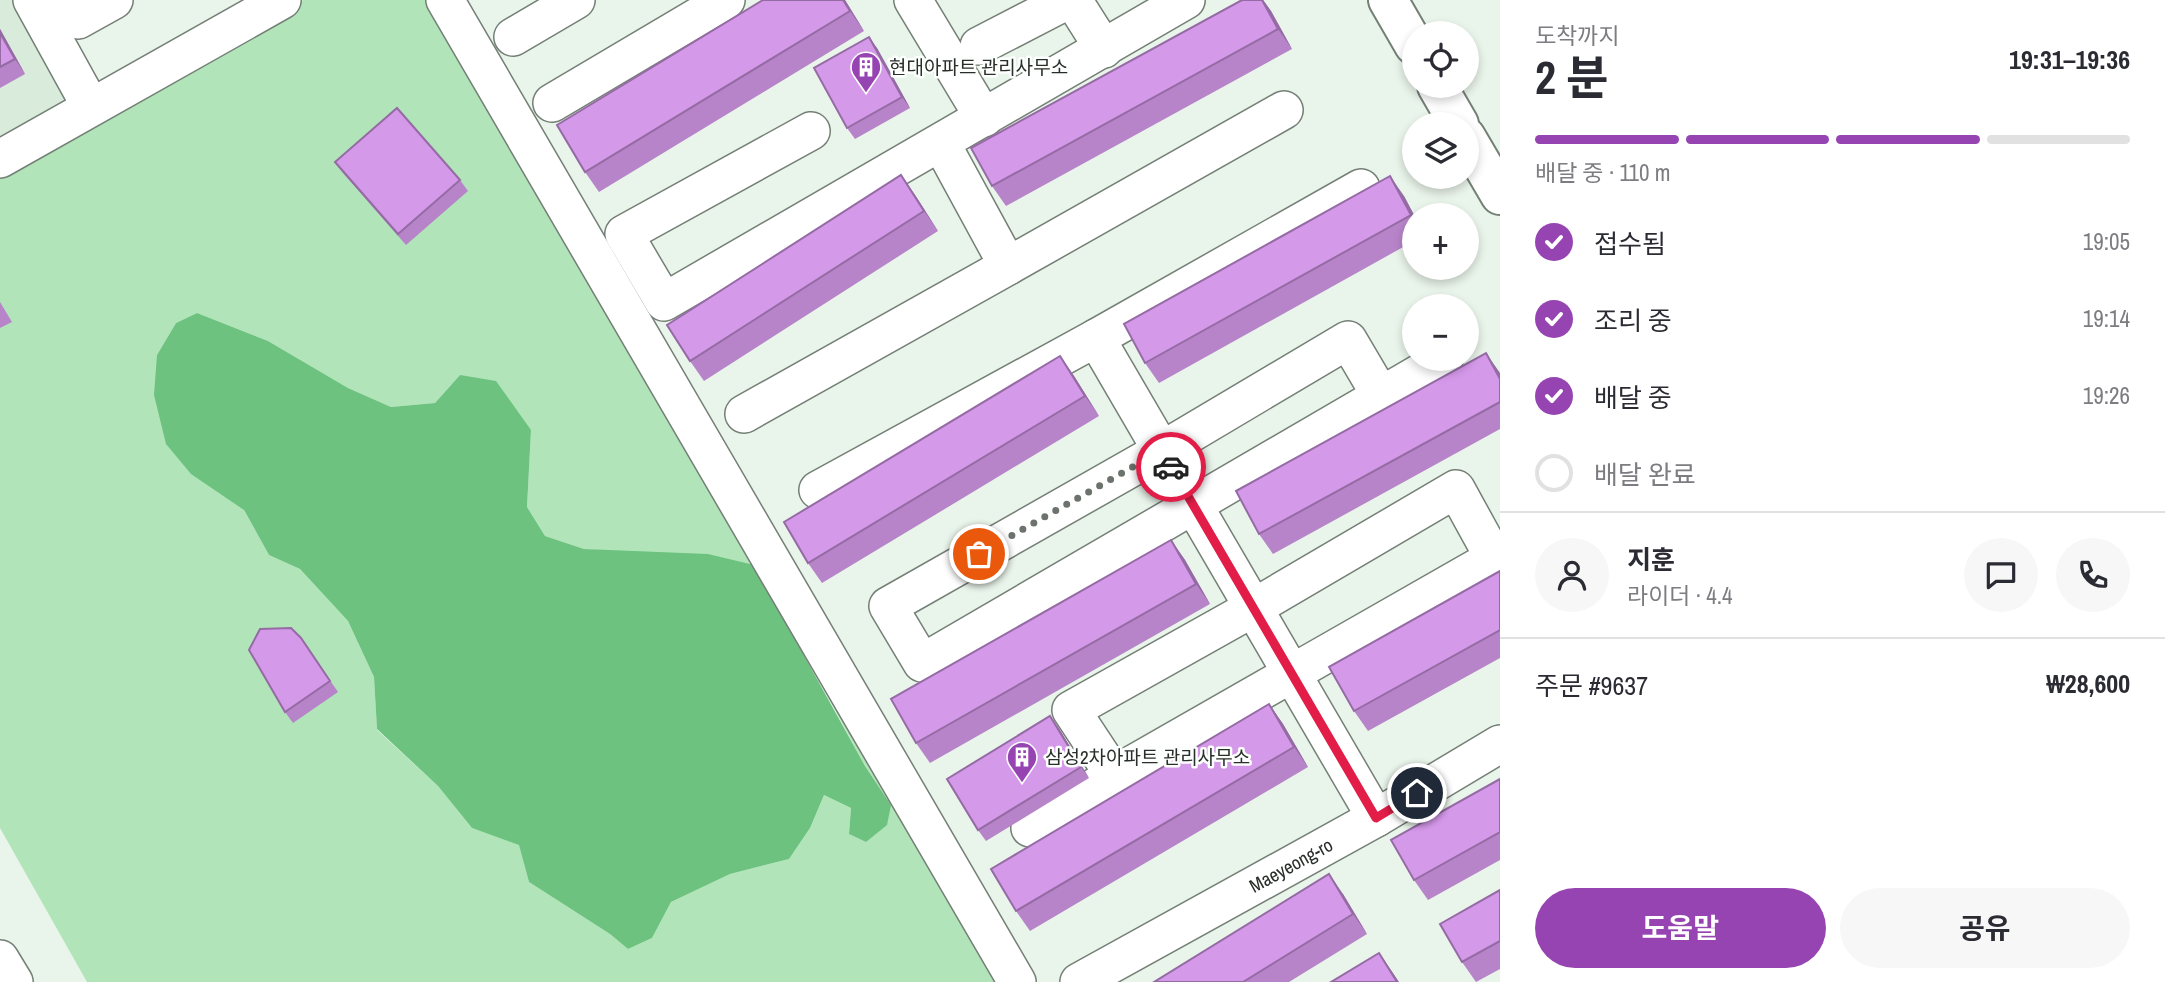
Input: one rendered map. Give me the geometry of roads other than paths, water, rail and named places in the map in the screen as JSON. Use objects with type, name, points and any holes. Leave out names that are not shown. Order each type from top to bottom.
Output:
[{"type":"main road","points":[[1388,0],[1402,24]]},
{"type":"main road","points":[[1479,159],[1500,195]]},
{"type":"street","points":[[32,0],[91,107]]},
{"type":"street","points":[[66,0],[78,20],[114,0]]},
{"type":"street","points":[[0,159],[282,0]]},
{"type":"street","points":[[445,0],[1017,982]]},
{"type":"street","points":[[513,37],[576,0]]},
{"type":"street","points":[[552,103],[726,0]]},
{"type":"street","points":[[913,0],[984,118]]},
{"type":"street","points":[[979,46],[1070,0],[1104,49]]},
{"type":"street","points":[[811,131],[624,234],[664,302],[1186,0]]},
{"type":"street","points":[[744,414],[1284,110]]},
{"type":"street","points":[[941,143],[1008,266]]},
{"type":"street","points":[[818,490],[1096,338],[1361,188]]},
{"type":"street","points":[[1096,338],[1376,818]]},
{"type":"street","points":[[1381,396],[1348,340],[1161,451],[888,606],[922,663],[1193,506],[1381,396],[1424,371]]},
{"type":"street","points":[[1030,828],[1114,775],[1494,558],[1456,489],[1253,608],[1071,710],[1114,775]]},
{"type":"street","name":"Maeyeong-ro","points":[[1079,982],[1376,818],[1500,744]]},
{"type":"street","points":[[0,959],[14,982]]},
{"type":"place","name":"현대아파트 관리사무소","points":[[866,94]]},
{"type":"place","name":"삼성2차아파트 관리사무소","points":[[1022,784]]}]
